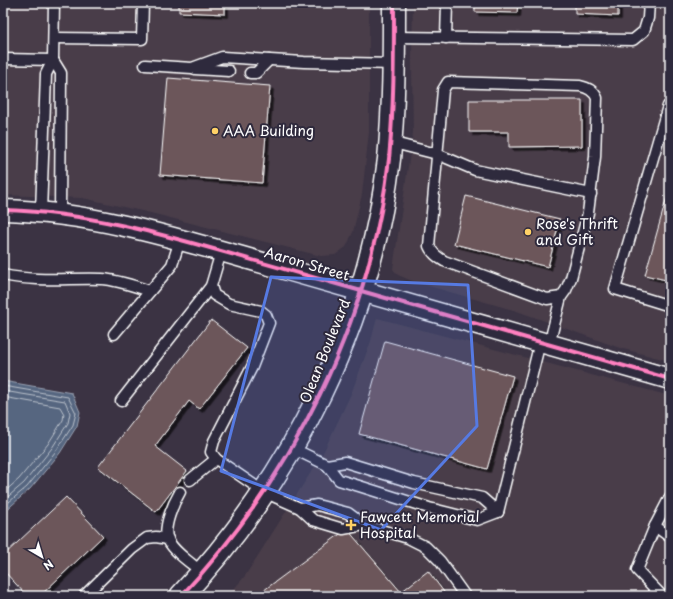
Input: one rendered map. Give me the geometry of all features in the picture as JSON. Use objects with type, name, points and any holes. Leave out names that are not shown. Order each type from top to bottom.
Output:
[{"type":"street","name":"Olean Boulevard","points":[[181,596],[203,573],[240,528],[292,448],[322,390],[343,341],[361,290],[380,213],[390,142],[393,107],[394,3]]},
{"type":"street","name":"Aaron Street","points":[[3,210],[50,213],[134,227],[545,343],[669,376]]},
{"type":"lane","points":[[50,213],[46,74],[53,60],[54,3]]},
{"type":"lane","points":[[54,38],[142,39],[143,3]]},
{"type":"lane","points":[[446,38],[447,3]]},
{"type":"lane","points":[[394,37],[633,40],[644,31],[648,18],[649,3]]},
{"type":"lane","points":[[192,68],[222,57],[304,62],[394,64]]},
{"type":"lane","points":[[3,59],[53,60]]},
{"type":"lane","points":[[50,213],[61,73],[53,60]]},
{"type":"lane","points":[[250,73],[256,73],[269,60]]},
{"type":"lane","points":[[145,65],[229,71]]},
{"type":"lane","points":[[498,512],[545,343],[561,297],[571,278],[588,213],[595,157],[597,98],[588,88],[580,86],[448,82],[442,90],[429,246],[432,253],[444,261],[547,299],[561,297]]},
{"type":"lane","points":[[670,106],[668,106],[615,289],[670,306]]},
{"type":"lane","points":[[390,142],[437,154],[475,170],[590,194]]},
{"type":"lane","points":[[114,334],[172,265],[180,240]]},
{"type":"lane","points":[[121,401],[211,286],[221,252]]},
{"type":"lane","points":[[3,275],[23,279],[102,279],[119,281],[150,291]]},
{"type":"lane","points":[[211,286],[214,295],[229,304],[261,311],[266,314],[269,323],[252,367],[214,441],[211,452],[216,459],[264,492],[300,508],[313,520],[343,529],[364,525]]},
{"type":"lane","points":[[292,448],[326,466],[339,480],[429,508],[477,520],[498,512]]},
{"type":"lane","points":[[190,480],[216,459]]},
{"type":"lane","points":[[326,466],[345,462],[414,483],[482,498],[498,512]]},
{"type":"lane","points":[[180,492],[173,503],[167,522],[168,539],[179,552],[203,573]]},
{"type":"lane","points":[[662,596],[637,570],[655,526],[670,497]]},
{"type":"lane","points":[[300,508],[317,505],[348,513],[364,525],[408,538],[426,547],[440,561],[465,596]]},
{"type":"lane","points":[[655,526],[670,537]]},
{"type":"lane","points":[[84,596],[132,550],[147,538],[156,537],[168,539]]},
{"type":"highlighted area","points":[[271,277],[468,285],[477,426],[381,530],[221,471]]},
{"type":"shaded area","points":[[3,3],[369,3],[369,132],[362,194],[353,232],[346,247],[335,255],[321,256],[151,213],[83,198],[3,195]]},
{"type":"shaded area","points":[[413,3],[670,3],[670,361],[620,348],[517,311],[415,282],[398,275],[393,269],[413,133]]},
{"type":"shaded area","points":[[377,318],[670,396],[670,596],[228,596],[245,576],[322,455],[351,394],[371,341]]},
{"type":"water","points":[[3,381],[72,393],[80,412],[77,426],[60,453],[30,489],[3,513]]},
{"type":"building","points":[[179,3],[225,3],[225,14],[179,12]]},
{"type":"building","points":[[475,3],[518,3],[517,13],[475,12]]},
{"type":"building","points":[[575,3],[618,3],[618,16],[575,14]]},
{"type":"building","name":"AAA Building","points":[[168,78],[270,86],[262,183],[160,175]]},
{"type":"building","points":[[469,100],[582,100],[582,146],[509,147],[509,132],[469,132]]},
{"type":"building","points":[[670,186],[670,281],[645,275]]},
{"type":"building","points":[[466,196],[560,219],[548,267],[454,244]]},
{"type":"building","points":[[211,320],[247,348],[199,409],[189,401],[155,446],[187,471],[156,512],[98,467]]},
{"type":"building","points":[[385,341],[513,376],[487,469],[359,434]]},
{"type":"building","points":[[66,497],[103,536],[40,596],[27,596],[3,570],[3,556]]},
{"type":"building","points":[[347,529],[401,592],[428,571],[447,596],[256,596]]},
{"type":"cycle path","points":[[181,596],[221,550],[258,501],[291,449],[320,394],[344,338],[364,280],[379,220],[389,159],[393,100],[394,3]]},
{"type":"cycle path","points":[[3,210],[74,216],[145,230],[670,379]]},
{"type":"place","name":"AAA Building","points":[[215,131]]},
{"type":"place","name":"Rose's Thrift and Gift","points":[[528,232]]},
{"type":"place","name":"Fawcett Memorial Hospital","points":[[351,525]]}]
